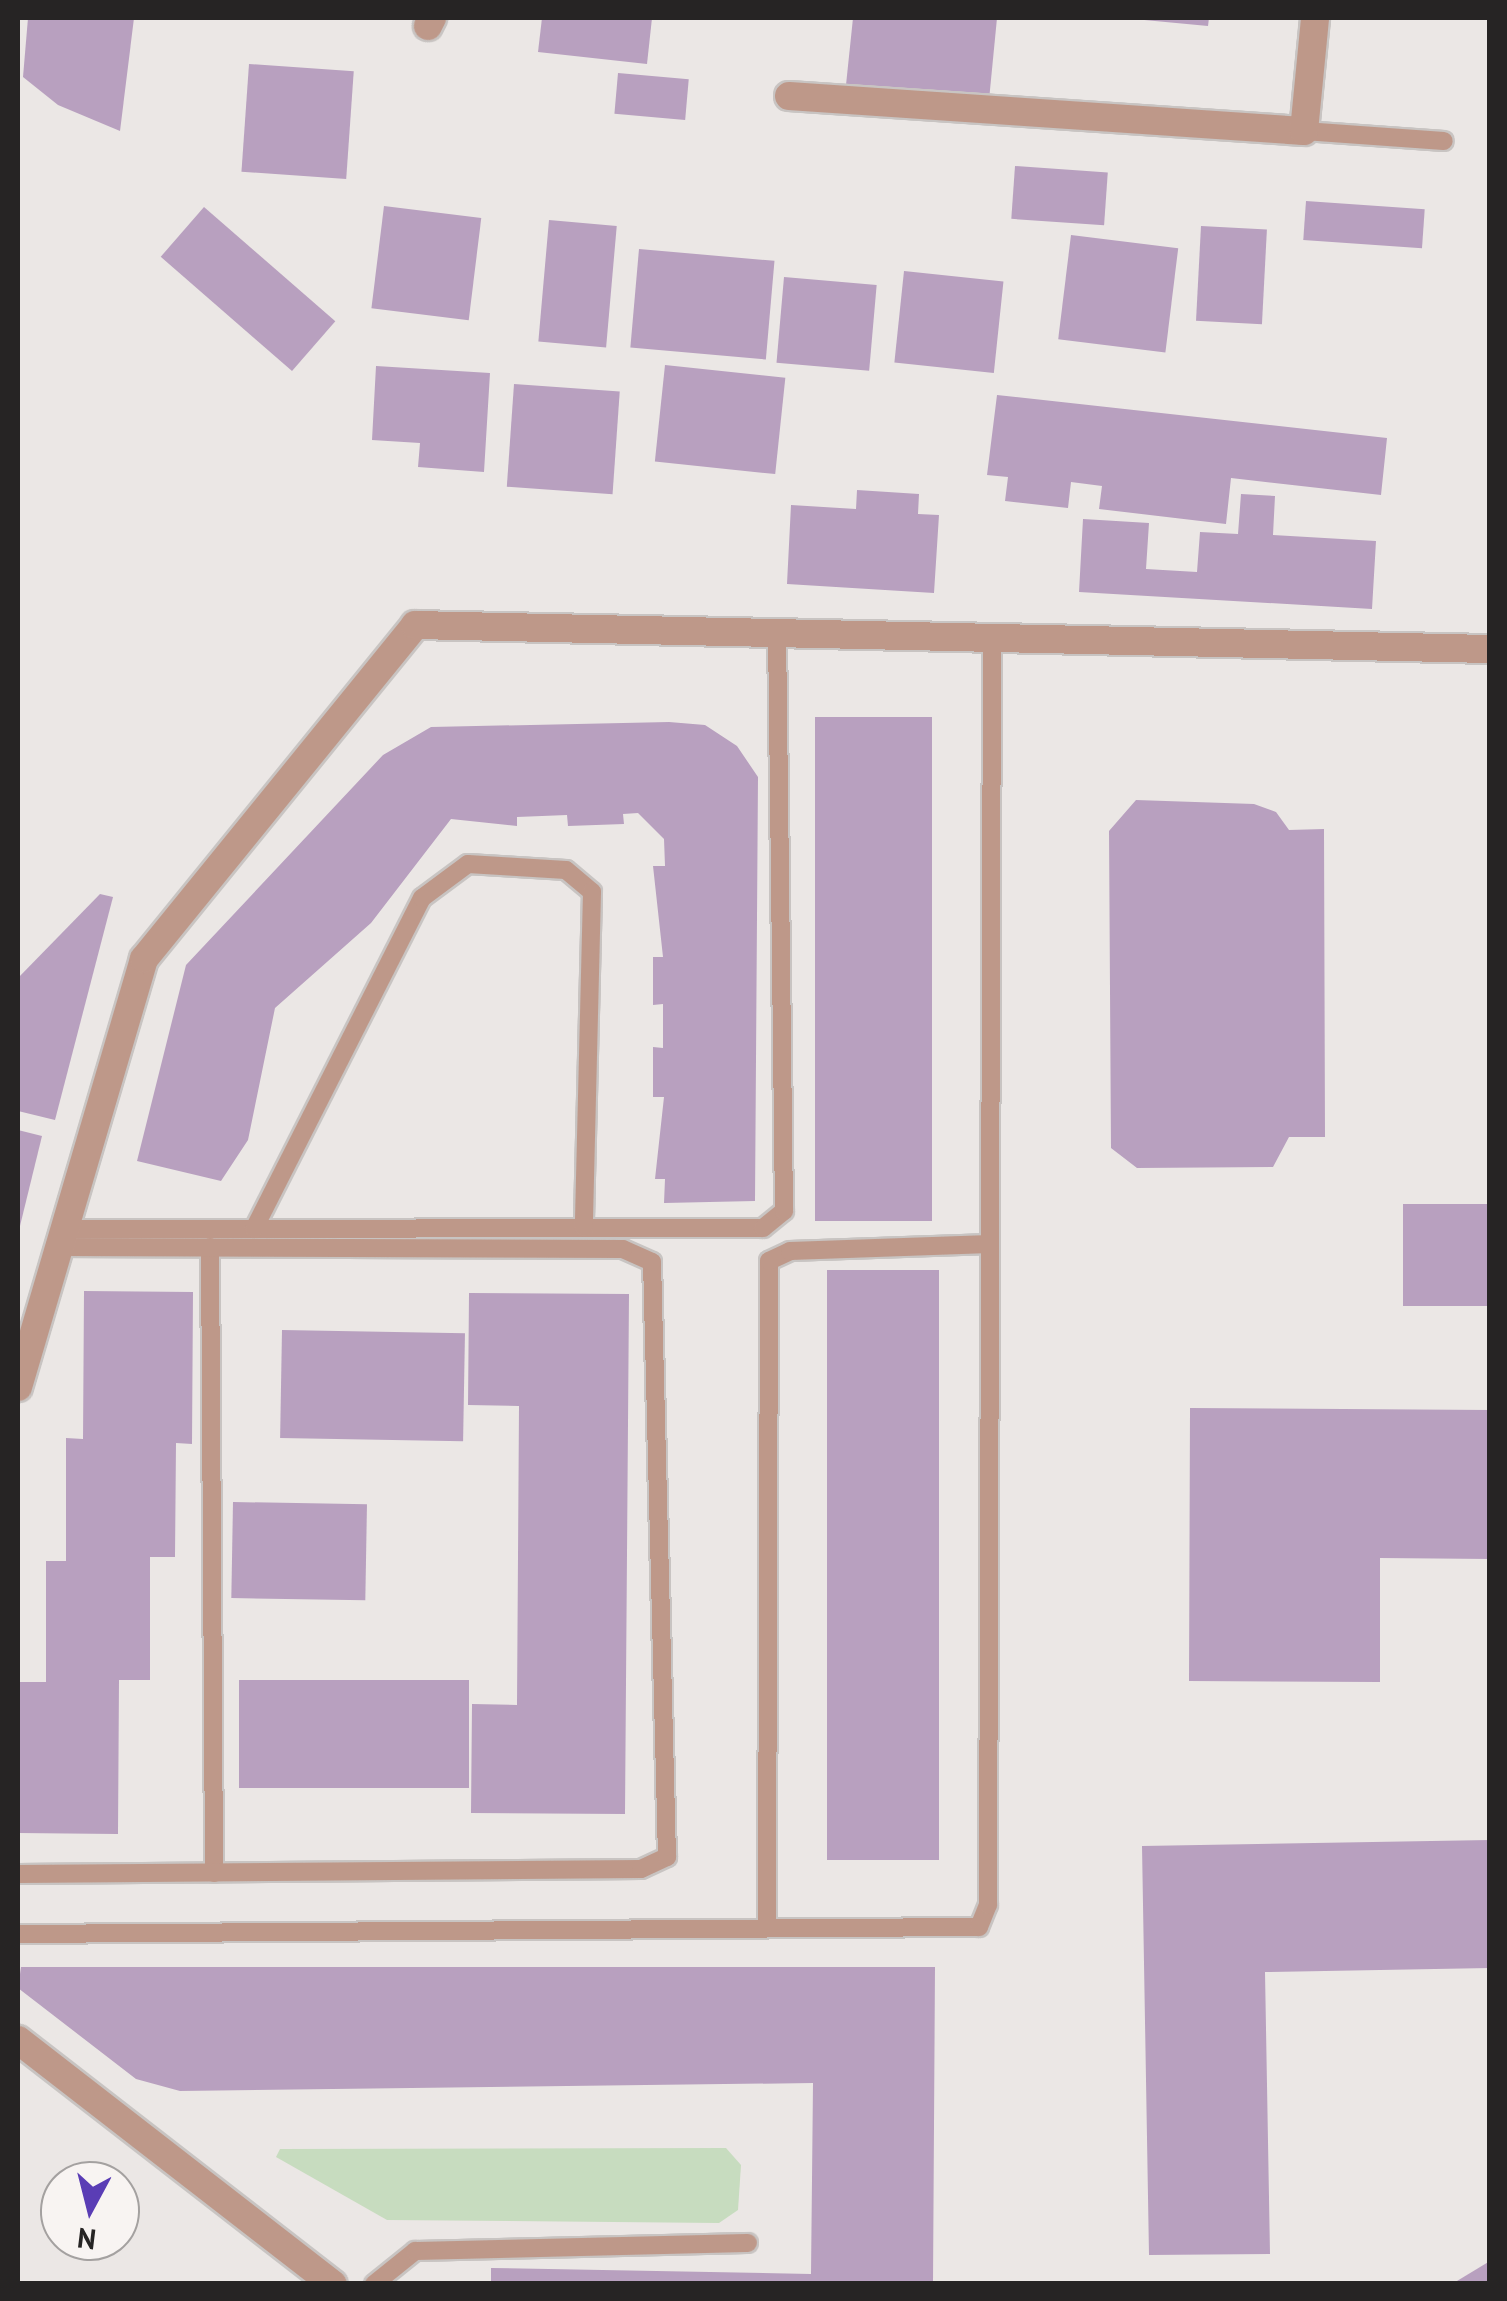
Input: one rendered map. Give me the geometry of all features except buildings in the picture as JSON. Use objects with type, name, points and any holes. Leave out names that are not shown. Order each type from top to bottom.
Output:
[{"type":"street","points":[[790,96],[1304,131],[1315,18]]},
{"type":"street","points":[[18,1387],[144,959],[415,625],[992,634],[1490,649]]},
{"type":"street","points":[[18,2040],[332,2284]]},
{"type":"lane","points":[[1304,131],[1444,141]]},
{"type":"lane","points":[[60,1238],[254,1229],[763,1228],[784,1210],[777,630]]},
{"type":"lane","points":[[18,1934],[980,1927],[988,1905],[992,634]]},
{"type":"lane","points":[[254,1229],[422,898],[468,864],[566,870],[592,892],[584,1228]]},
{"type":"lane","points":[[18,1874],[641,1869],[667,1857],[652,1262],[623,1249],[210,1247],[60,1238]]},
{"type":"lane","points":[[767,1926],[769,1261],[790,1251],[990,1244]]},
{"type":"lane","points":[[210,1247],[214,1873]]},
{"type":"lane","points":[[374,2284],[415,2251],[748,2243]]},
{"type":"green space","points":[[726,2148],[741,2165],[738,2210],[719,2223],[387,2220],[276,2157],[280,2149]]}]
